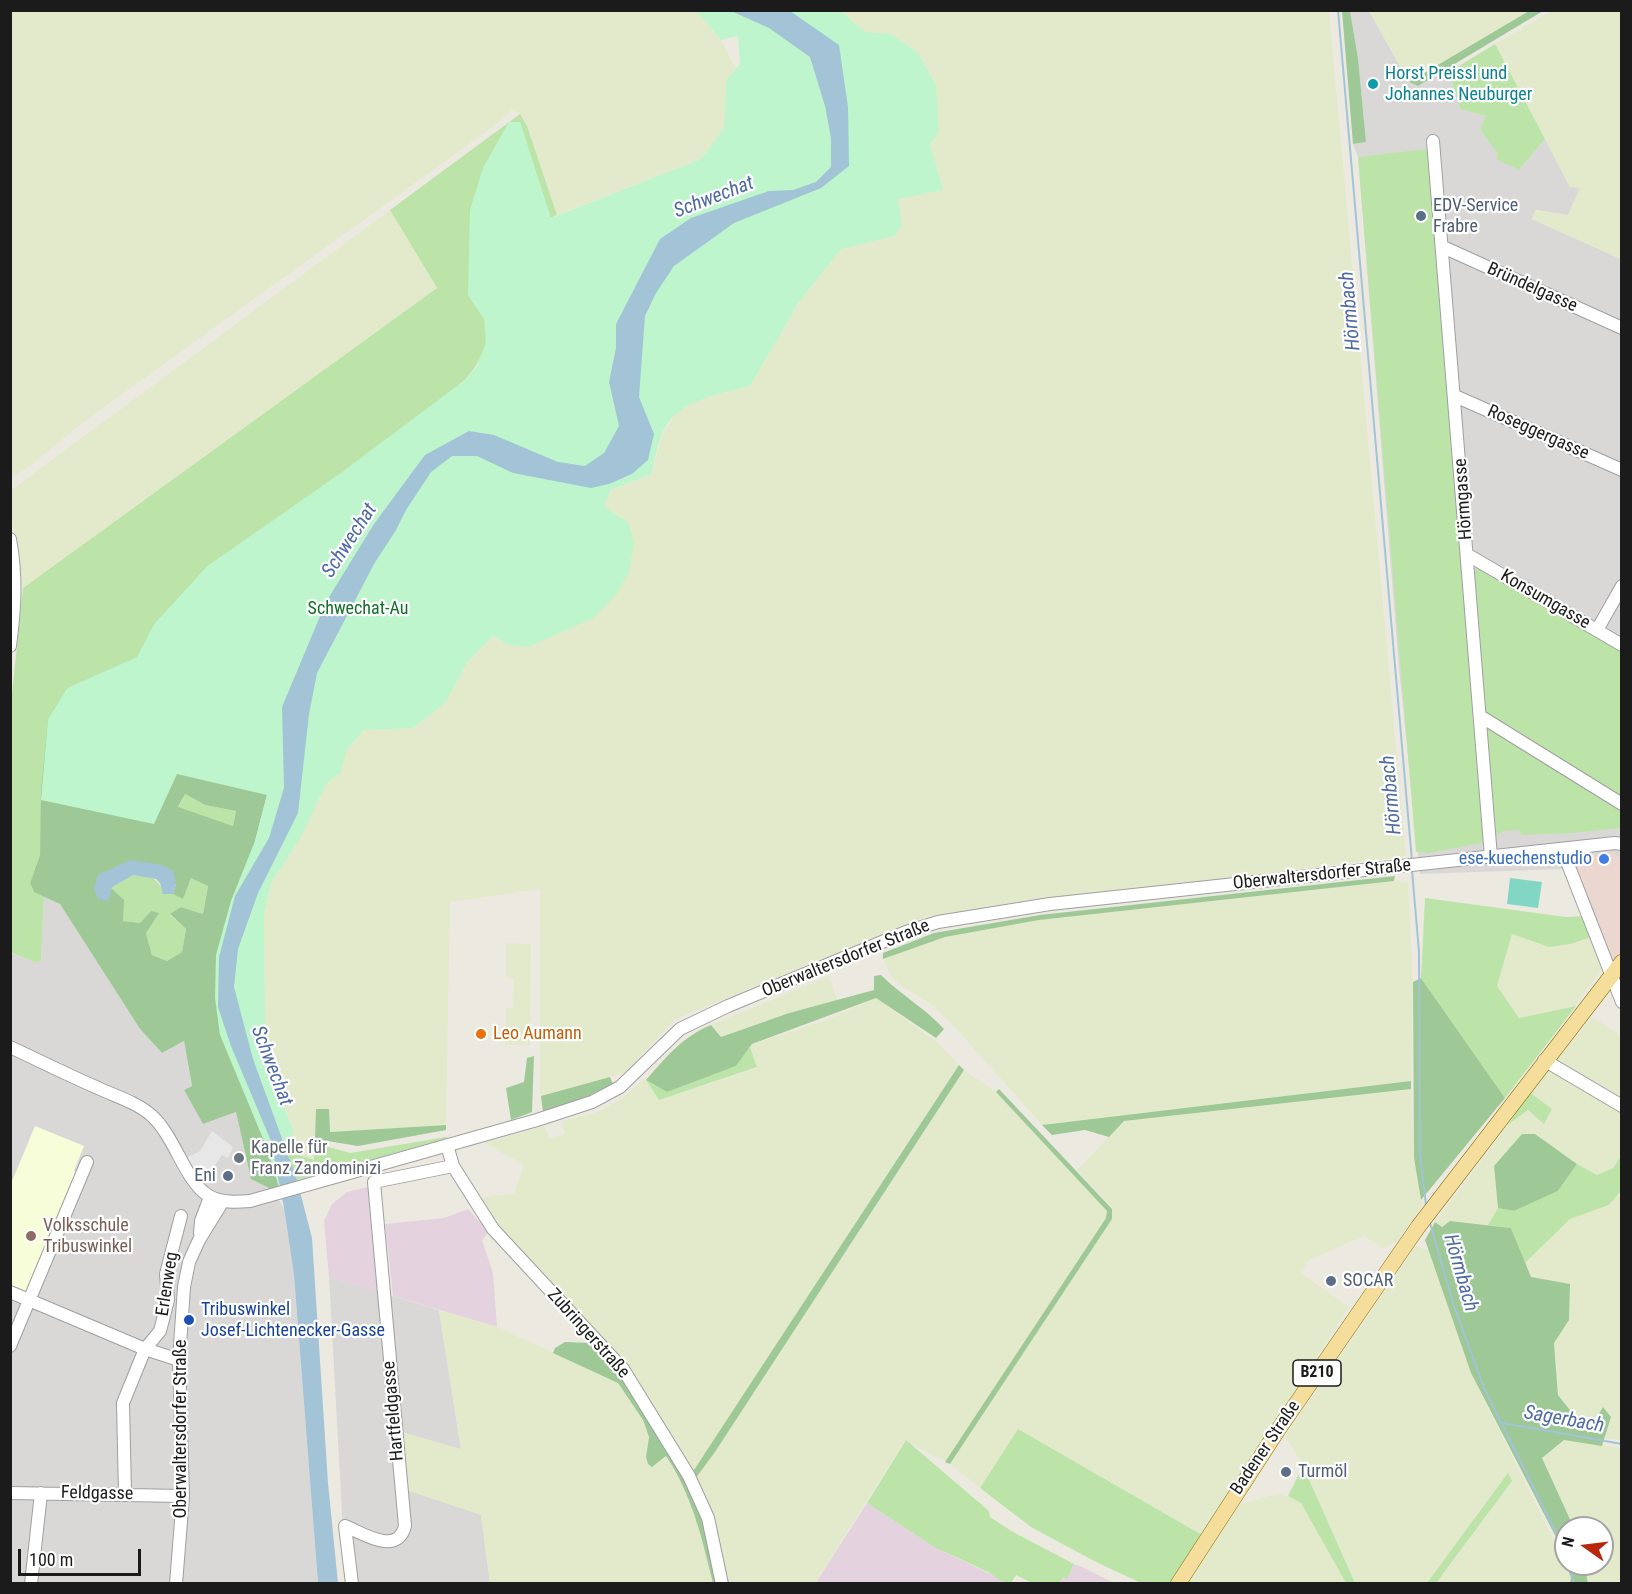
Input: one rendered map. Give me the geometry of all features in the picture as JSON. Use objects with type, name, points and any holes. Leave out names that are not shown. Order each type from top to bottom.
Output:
[{"type":"main road","name":"B210","points":[[1544,1060],[1622,962]]},
{"type":"main road","name":"Badener Straße","points":[[1178,1584],[1278,1430],[1398,1255],[1544,1060]]},
{"type":"street","name":"Hörmgasse","points":[[1433,141],[1491,857]]},
{"type":"street","name":"Bründelgasse","points":[[1443,247],[1622,328]]},
{"type":"street","name":"Roseggergasse","points":[[1455,396],[1622,470]]},
{"type":"street","points":[[10,540],[15,566],[16,600],[10,646]]},
{"type":"street","name":"Konsumgasse","points":[[1468,555],[1622,645]]},
{"type":"street","points":[[1597,630],[1622,586]]},
{"type":"street","points":[[1480,716],[1622,804]]},
{"type":"street","name":"Oberwaltersdorfer Straße","points":[[210,1197],[223,1201],[250,1202],[592,1102],[620,1087],[680,1029],[728,1006],[906,932],[938,922],[1050,904],[1622,844]]},
{"type":"street","points":[[1562,849],[1622,1002]]},
{"type":"street","points":[[10,1047],[128,1101],[150,1115],[168,1134],[192,1177],[201,1190],[210,1197],[201,1221],[199,1240]]},
{"type":"street","points":[[1544,1060],[1622,1106]]},
{"type":"street","points":[[447,1145],[453,1166]]},
{"type":"street","points":[[10,1346],[87,1162]]},
{"type":"street","name":"Hartfeldgasse","points":[[352,1584],[345,1526],[386,1543],[403,1535],[405,1526],[374,1182],[453,1166]]},
{"type":"street","name":"Zubringerstraße","points":[[453,1166],[493,1229],[623,1370],[689,1476],[708,1518],[722,1584]]},
{"type":"street","points":[[192,1177],[201,1221]]},
{"type":"street","points":[[199,1240],[223,1201]]},
{"type":"street","name":"Erlenweg","points":[[125,1494],[123,1403],[145,1349],[160,1331],[168,1300],[166,1274],[181,1216]]},
{"type":"street","name":"Oberwaltersdorfer Straße","points":[[176,1584],[183,1496],[179,1360],[184,1287],[189,1262],[199,1240]]},
{"type":"street","points":[[10,1293],[145,1349],[179,1360]]},
{"type":"street","name":"Feldgasse","points":[[10,1493],[183,1496]]},
{"type":"street","points":[[31,1584],[42,1493]]},
{"type":"shaded area","points":[[697,10],[721,40],[736,69],[727,79],[725,128],[701,159],[557,215],[527,126],[520,114],[511,110],[501,121],[89,418],[27,468],[11,478],[11,11]]},
{"type":"shaded area","points":[[731,11],[790,11],[839,45],[848,107],[849,166],[821,188],[734,223],[674,266],[656,293],[645,316],[639,397],[654,434],[648,460],[632,474],[609,484],[591,488],[513,473],[477,456],[452,456],[431,472],[374,564],[317,673],[309,714],[298,813],[258,893],[238,949],[234,987],[253,1059],[297,1180],[312,1238],[328,1483],[338,1583],[318,1583],[294,1275],[284,1208],[271,1141],[231,1046],[218,1007],[219,957],[235,896],[269,838],[284,788],[282,707],[326,602],[374,524],[425,455],[469,431],[494,435],[558,462],[585,466],[604,453],[619,426],[609,382],[616,348],[616,324],[660,239],[691,218],[769,191],[793,190],[816,182],[831,167],[831,138],[825,106],[810,57],[769,28]]},
{"type":"shaded area","points":[[841,11],[1329,11],[1406,856],[927,916],[675,1019],[625,1073],[540,1096],[540,889],[450,902],[446,1125],[328,1132],[316,1109],[315,1160],[296,1154],[288,1143],[294,1131],[274,1081],[265,1027],[264,913],[271,883],[301,837],[326,784],[340,772],[346,751],[364,730],[413,728],[446,702],[468,661],[493,636],[509,645],[628,522],[604,507],[611,490],[651,474],[663,433],[678,411],[701,399],[750,386],[799,302],[841,249],[895,236],[902,224],[897,199],[939,133],[936,85],[918,53],[891,34],[865,32]]},
{"type":"shaded area","points":[[1350,11],[1369,11],[1409,82],[1418,86],[1446,69],[1449,72],[1460,109],[1486,116],[1480,130],[1499,154],[1497,159],[1519,170],[1545,139],[1570,187],[1581,187],[1568,215],[1536,210],[1532,219],[1621,259],[1622,946],[1603,969],[1564,869],[1420,874],[1399,669],[1358,157],[1353,144],[1366,142],[1358,58]]},
{"type":"shaded area","points":[[1369,11],[1529,11],[1409,82]]},
{"type":"shaded area","points":[[1551,11],[1621,11],[1621,259],[1532,219],[1536,210],[1568,215],[1580,188],[1570,187],[1495,44]]},
{"type":"shaded area","points":[[390,210],[437,288],[23,588],[11,516],[10,491]]},
{"type":"shaded area","points":[[1614,852],[1621,859],[1621,973],[1591,937],[1596,912],[1572,860],[1574,857]]},
{"type":"shaded area","points":[[130,860],[162,865],[173,871],[176,884],[173,894],[163,894],[160,883],[156,879],[133,875],[111,888],[107,901],[98,899],[94,889],[98,875]]},
{"type":"shaded area","points":[[1510,878],[1542,882],[1538,908],[1507,904]]},
{"type":"shaded area","points":[[1394,881],[1408,882],[1413,982],[1411,1081],[1042,1125],[951,1023],[933,1006],[893,980],[883,959],[945,937],[1039,920]]},
{"type":"shaded area","points":[[44,896],[60,904],[140,1029],[162,1053],[184,1041],[192,1087],[184,1090],[203,1124],[236,1112],[251,1178],[271,1189],[284,1208],[294,1275],[318,1583],[11,1583],[10,952],[36,963],[41,960]]},
{"type":"shaded area","points":[[1512,934],[1549,947],[1571,944],[1591,937],[1603,969],[1581,996],[1576,1006],[1519,1018],[1497,986]]},
{"type":"shaded area","points":[[506,943],[531,944],[530,1045],[505,1045],[506,1008],[513,1008],[514,978],[506,977]]},
{"type":"shaded area","points":[[829,976],[838,1001],[789,1013],[720,1037],[711,1025]]},
{"type":"shaded area","points":[[876,998],[937,1042],[959,1065],[692,1473],[662,1424],[504,1234],[481,1198],[514,1193],[524,1165],[484,1143],[545,1126],[549,1139],[565,1134],[561,1121],[596,1113],[621,1099],[645,1078],[659,1100],[757,1068],[750,1045],[826,1020]]},
{"type":"shaded area","points":[[1592,1017],[1621,1035],[1621,1156],[1613,1168],[1597,1175],[1577,1164],[1535,1134],[1494,1166],[1498,1208],[1488,1225],[1451,1221],[1442,1227],[1435,1222],[1508,1125],[1528,1110],[1544,1123],[1529,1092]]},
{"type":"shaded area","points":[[964,1070],[996,1092],[1107,1211],[1106,1218],[945,1462],[905,1440],[815,1583],[726,1583],[695,1479],[715,1452]]},
{"type":"shaded area","points":[[1411,1089],[1414,1158],[1422,1206],[1396,1243],[1382,1248],[1364,1236],[1309,1260],[1300,1272],[1349,1307],[1202,1535],[1018,1429],[980,1488],[950,1464],[1112,1219],[1112,1208],[1077,1170],[1124,1121]]},
{"type":"shaded area","name":"Volksschule Tribuswinkel","points":[[35,1126],[84,1146],[74,1171],[79,1174],[28,1293],[11,1286],[10,1186]]},
{"type":"shaded area","points":[[212,1131],[233,1147],[228,1158],[222,1155],[203,1182],[186,1158],[200,1151]]},
{"type":"shaded area","points":[[368,1187],[378,1292],[329,1277],[324,1221],[332,1204],[347,1192]]},
{"type":"shaded area","points":[[1621,1191],[1621,1440],[1605,1438],[1611,1417],[1603,1408],[1588,1433],[1559,1395],[1554,1343],[1569,1320],[1531,1277],[1525,1263],[1570,1219],[1609,1205]]},
{"type":"shaded area","points":[[468,1209],[489,1232],[482,1240],[493,1273],[497,1327],[393,1296],[385,1224],[444,1218]]},
{"type":"shaded area","points":[[1416,1246],[1429,1251],[1471,1373],[1554,1541],[1554,1576],[1570,1576],[1570,1583],[1355,1583],[1303,1466],[1285,1436]]},
{"type":"shaded area","points":[[329,1277],[439,1310],[461,1450],[481,1515],[490,1583],[348,1583],[343,1532]]},
{"type":"shaded area","points":[[439,1310],[497,1327],[617,1382],[643,1420],[649,1437],[646,1457],[657,1464],[666,1456],[692,1503],[713,1583],[490,1583],[481,1515],[406,1490],[402,1432],[461,1449]]},
{"type":"shaded area","points":[[1564,1440],[1621,1448],[1621,1583],[1588,1583],[1587,1576],[1614,1576],[1614,1516],[1569,1516],[1542,1458]]},
{"type":"shaded area","points":[[1277,1494],[1288,1496],[1301,1503],[1346,1583],[1186,1584],[1240,1504]]},
{"type":"shaded area","points":[[867,1503],[934,1547],[1009,1583],[815,1584]]},
{"type":"shaded area","points":[[1074,1564],[1114,1583],[1060,1584],[1063,1577],[1067,1578]]},
{"type":"green space","name":"Schwechat-Au","points":[[697,11],[841,11],[865,32],[891,34],[918,53],[936,85],[939,133],[930,144],[943,190],[898,199],[902,224],[895,236],[841,249],[799,302],[750,386],[700,400],[678,413],[662,433],[651,474],[611,490],[604,507],[628,522],[634,542],[629,572],[616,595],[593,618],[528,647],[509,645],[493,636],[468,661],[446,702],[413,728],[364,730],[346,751],[341,772],[326,784],[301,837],[271,883],[264,913],[265,1027],[274,1081],[294,1132],[288,1143],[279,1187],[269,1153],[220,1035],[215,998],[216,955],[231,901],[255,841],[267,795],[177,774],[154,824],[41,800],[48,719],[67,688],[137,657],[154,624],[206,567],[338,475],[465,380],[477,366],[486,343],[484,319],[468,295],[470,210],[483,168],[509,122],[520,122],[551,218],[701,159],[724,128],[727,79],[740,64],[738,36],[721,40]]},
{"type":"green space","points":[[1342,11],[1350,11],[1358,58],[1366,142],[1353,144]]},
{"type":"green space","points":[[1529,11],[1543,11],[1418,86],[1409,82]]},
{"type":"green space","points":[[1495,44],[1545,139],[1519,170],[1496,159],[1498,154],[1480,130],[1486,116],[1460,109],[1449,72]]},
{"type":"green space","points":[[520,114],[527,126],[557,215],[550,218],[520,122],[468,295],[484,319],[487,336],[483,352],[475,367],[465,380],[154,624],[137,657],[67,688],[44,773],[40,855],[30,883],[34,892],[44,896],[41,960],[36,963],[11,952],[10,713],[23,588],[437,288],[390,210]]},
{"type":"green space","points":[[1428,149],[1486,842],[1430,853],[1416,852],[1358,157]]},
{"type":"green space","points":[[206,567],[267,795],[255,841],[269,1153],[279,1187],[271,1189],[251,1179],[236,1112],[203,1124],[184,1090],[192,1086],[184,1041],[162,1053],[140,1029],[60,904],[34,892],[30,883],[40,855],[41,792],[48,719],[67,688],[137,657],[154,624]],"holes":[[[185,794],[205,805],[236,811],[233,826],[178,807]],[[130,860],[176,884],[173,894],[183,899],[191,878],[208,886],[203,914],[181,907],[170,914],[186,929],[182,952],[167,961],[152,955],[146,933],[159,913],[151,911],[140,923],[123,921],[124,900],[111,888]]]},
{"type":"green space","points":[[1479,567],[1621,651],[1621,798],[1485,713],[1473,571]]},
{"type":"green space","points":[[1491,727],[1621,809],[1621,828],[1521,835],[1520,830],[1503,831],[1495,837],[1485,728]]},
{"type":"green space","points":[[185,794],[205,805],[236,811],[233,826],[178,808]]},
{"type":"green space","points":[[133,875],[156,880],[164,894],[173,894],[183,898],[191,878],[208,885],[203,914],[181,907],[170,915],[186,929],[182,952],[167,961],[152,955],[146,933],[151,911],[140,923],[123,921],[111,888]]},
{"type":"green space","points":[[1395,876],[1394,881],[1039,920],[945,937],[883,959],[883,953],[934,933],[1040,915]]},
{"type":"green space","points":[[1425,898],[1566,917],[1583,916],[1591,937],[1571,944],[1549,947],[1512,934],[1497,986],[1519,1018],[1576,1006],[1505,1098],[1421,978]]},
{"type":"green space","points":[[881,975],[944,1029],[936,1038],[876,998],[752,1044],[736,1066],[667,1092],[646,1080],[691,1035],[711,1025],[721,1037],[789,1013],[874,990],[874,976]]},
{"type":"green space","points":[[1421,978],[1505,1098],[1421,1200],[1414,1158],[1413,982]]},
{"type":"green space","points":[[750,1047],[757,1067],[659,1100],[646,1080],[667,1092],[736,1066]]},
{"type":"green space","points":[[534,1056],[532,1112],[511,1120],[506,1088],[524,1082],[527,1058]]},
{"type":"green space","points":[[959,1065],[964,1070],[715,1452],[695,1479],[692,1473]]},
{"type":"green space","points":[[610,1077],[613,1084],[588,1096],[543,1112],[541,1096]]},
{"type":"green space","points":[[1411,1081],[1411,1089],[1124,1121],[1109,1137],[1085,1130],[1052,1135],[1042,1125]]},
{"type":"green space","points":[[999,1089],[1112,1209],[1112,1219],[950,1464],[945,1462],[1106,1218],[1107,1211],[996,1092]]},
{"type":"green space","points":[[1529,1092],[1552,1109],[1544,1124],[1528,1110],[1508,1125]]},
{"type":"green space","points":[[316,1109],[329,1109],[330,1132],[446,1125],[446,1130],[358,1146],[315,1139]]},
{"type":"green space","points":[[1522,1134],[1535,1134],[1577,1164],[1558,1191],[1514,1211],[1498,1208],[1494,1166]]},
{"type":"green space","points":[[448,1138],[297,1180],[287,1155],[288,1143],[296,1154],[314,1160],[315,1143],[350,1153]]},
{"type":"green space","points":[[1621,1156],[1621,1191],[1609,1205],[1570,1219],[1525,1263],[1511,1228],[1488,1225],[1498,1208],[1514,1211],[1558,1191],[1577,1164],[1597,1175],[1613,1168]]},
{"type":"green space","points":[[1450,1221],[1511,1228],[1531,1277],[1570,1284],[1569,1320],[1554,1343],[1558,1395],[1588,1433],[1603,1407],[1611,1417],[1602,1446],[1564,1440],[1542,1458],[1569,1516],[1554,1516],[1554,1533],[1471,1373],[1425,1240],[1435,1222],[1442,1227]]},
{"type":"green space","points":[[565,1342],[591,1343],[622,1376],[678,1463],[707,1531],[719,1583],[713,1583],[695,1517],[675,1471],[666,1456],[652,1467],[648,1464],[646,1457],[649,1437],[643,1420],[618,1383],[553,1353],[555,1348]]},
{"type":"green space","points":[[1018,1429],[1202,1535],[1172,1583],[1141,1583],[1096,1562],[1031,1527],[980,1488]]},
{"type":"green space","points":[[906,1440],[989,1511],[990,1517],[1013,1532],[1074,1564],[1067,1579],[1063,1577],[1060,1583],[1032,1583],[1016,1575],[1011,1583],[1001,1581],[988,1572],[934,1547],[867,1503]]},
{"type":"green space","points":[[1303,1466],[1355,1583],[1346,1583],[1301,1503],[1288,1496]]},
{"type":"green space","points":[[1508,1473],[1512,1481],[1436,1583],[1427,1583]]},
{"type":"green space","points":[[1570,1576],[1587,1576],[1588,1583],[1570,1583]]},
{"type":"waterway","name":"Hörmbach","points":[[1338,10],[1412,861]]},
{"type":"waterway","name":"Hörmbach","points":[[1412,870],[1419,952],[1420,1154],[1426,1205]]},
{"type":"waterway","name":"Hörmbach","points":[[1430,1223],[1454,1306],[1484,1388],[1554,1528]]},
{"type":"waterway","name":"Sagerbach","points":[[1503,1423],[1622,1444]]},
{"type":"waterway","name":"Hörmbach","points":[[1572,1576],[1574,1584]]},
{"type":"place","name":"Horst Preissl und Johannes Neuburger","points":[[1373,84]]},
{"type":"place","name":"EDV-Service Frabre","points":[[1421,216]]},
{"type":"place","name":"ese-kuechenstudio","points":[[1604,859]]},
{"type":"place","name":"Leo Aumann","points":[[481,1034]]},
{"type":"place","name":"Kapelle für Franz Zandominizi","points":[[239,1158]]},
{"type":"place","name":"Eni","points":[[228,1176]]},
{"type":"place","name":"Volksschule Tribuswinkel","points":[[31,1236]]},
{"type":"place","name":"SOCAR","points":[[1331,1281]]},
{"type":"place","name":"Tribuswinkel Josef-Lichtenecker-Gasse","points":[[189,1320]]},
{"type":"place","name":"Turmöl","points":[[1286,1472]]},
{"type":"water label","name":"Schwechat","points":[[714,198]]},
{"type":"water label","name":"Schwechat","points":[[350,541]]},
{"type":"water label","name":"Schwechat","points":[[271,1066]]}]
